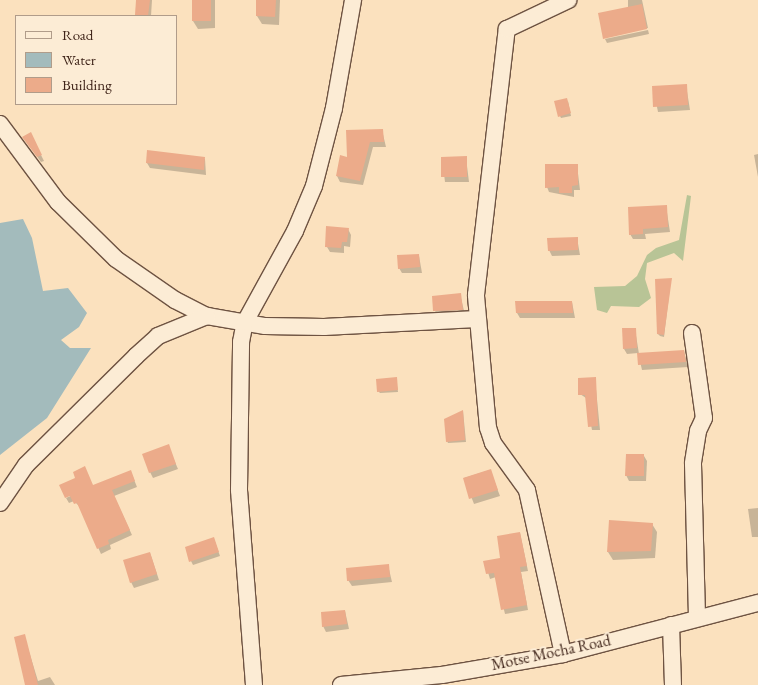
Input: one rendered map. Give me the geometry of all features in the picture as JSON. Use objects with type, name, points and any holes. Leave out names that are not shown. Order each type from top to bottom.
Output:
[{"type":"street","points":[[254,685],[239,490],[239,370],[245,322],[295,231],[316,181],[334,108],[353,0]]},
{"type":"street","points":[[563,654],[527,490],[494,443],[488,428],[477,319],[479,260],[507,29],[568,0]]},
{"type":"street","points":[[0,124],[58,202],[116,259],[176,300],[207,316],[245,322],[324,327],[477,319]]},
{"type":"street","points":[[0,503],[32,458],[158,336],[207,316]]},
{"type":"street","points":[[692,333],[704,418],[698,431],[693,464],[697,618]]},
{"type":"street","name":"Motse Mocha Road","points":[[341,685],[442,674],[563,654],[758,603]]},
{"type":"street","points":[[671,625],[673,685]]},
{"type":"green space","points":[[687,195],[691,196],[683,261],[674,253],[647,263],[645,279],[651,298],[639,307],[611,306],[607,313],[597,310],[594,287],[625,286],[637,276],[647,255],[656,248],[679,240]]},
{"type":"water","points":[[23,219],[32,238],[43,291],[68,288],[87,313],[79,327],[61,340],[70,348],[91,348],[47,418],[0,455],[0,223]]},
{"type":"building","points":[[136,0],[150,0],[148,15],[135,15]]},
{"type":"building","points":[[192,0],[211,0],[211,21],[192,21]]},
{"type":"building","points":[[256,0],[276,0],[275,17],[256,16]]},
{"type":"building","points":[[642,4],[647,29],[603,39],[598,13]]},
{"type":"building","points":[[687,84],[688,105],[653,107],[652,86]]},
{"type":"building","points":[[567,98],[571,113],[558,117],[554,101]]},
{"type":"building","points":[[383,129],[384,142],[370,142],[360,181],[336,176],[340,155],[347,157],[346,130]]},
{"type":"building","points":[[31,132],[42,155],[37,157],[22,137]]},
{"type":"building","points":[[147,150],[205,157],[204,170],[146,163]]},
{"type":"building","points":[[467,156],[467,177],[441,177],[441,157]]},
{"type":"building","points":[[545,164],[578,164],[578,185],[572,186],[572,193],[559,193],[559,187],[545,188]]},
{"type":"building","points":[[667,205],[668,227],[643,229],[643,234],[629,235],[628,207]]},
{"type":"building","points":[[326,226],[349,228],[347,242],[342,242],[341,248],[325,247]]},
{"type":"building","points":[[578,237],[578,250],[548,251],[547,238]]},
{"type":"building","points":[[419,254],[420,267],[398,269],[397,255]]},
{"type":"building","points":[[672,278],[664,335],[657,334],[655,279]]},
{"type":"building","points":[[461,293],[463,310],[433,311],[432,296]]},
{"type":"building","points":[[515,301],[572,301],[573,313],[516,313]]},
{"type":"building","points":[[622,328],[636,328],[637,348],[623,349]]},
{"type":"building","points":[[684,350],[686,362],[638,365],[637,353]]},
{"type":"building","points":[[397,377],[398,390],[377,392],[376,379]]},
{"type":"building","points":[[596,377],[598,426],[588,427],[585,395],[578,395],[578,378]]},
{"type":"building","points":[[463,410],[465,440],[446,442],[444,419]]},
{"type":"building","points":[[169,444],[176,464],[149,473],[142,454]]},
{"type":"building","points":[[626,454],[644,454],[644,476],[625,476]]},
{"type":"building","points":[[85,466],[93,485],[131,470],[135,481],[112,490],[130,530],[108,540],[109,544],[97,549],[77,503],[74,504],[70,496],[65,498],[59,485],[75,478],[73,472]]},
{"type":"building","points":[[491,469],[498,490],[469,499],[463,478]]},
{"type":"building","points":[[609,520],[653,523],[651,551],[607,552]]},
{"type":"building","points":[[520,532],[527,566],[520,567],[527,605],[501,610],[494,573],[486,574],[483,561],[500,558],[497,536]]},
{"type":"building","points":[[214,537],[219,552],[189,562],[185,547]]},
{"type":"building","points":[[150,552],[157,574],[130,583],[123,560]]},
{"type":"building","points":[[389,564],[390,577],[347,581],[346,568]]},
{"type":"building","points":[[345,610],[347,624],[322,627],[321,612]]},
{"type":"building","points":[[25,634],[38,685],[25,685],[14,637]]}]
